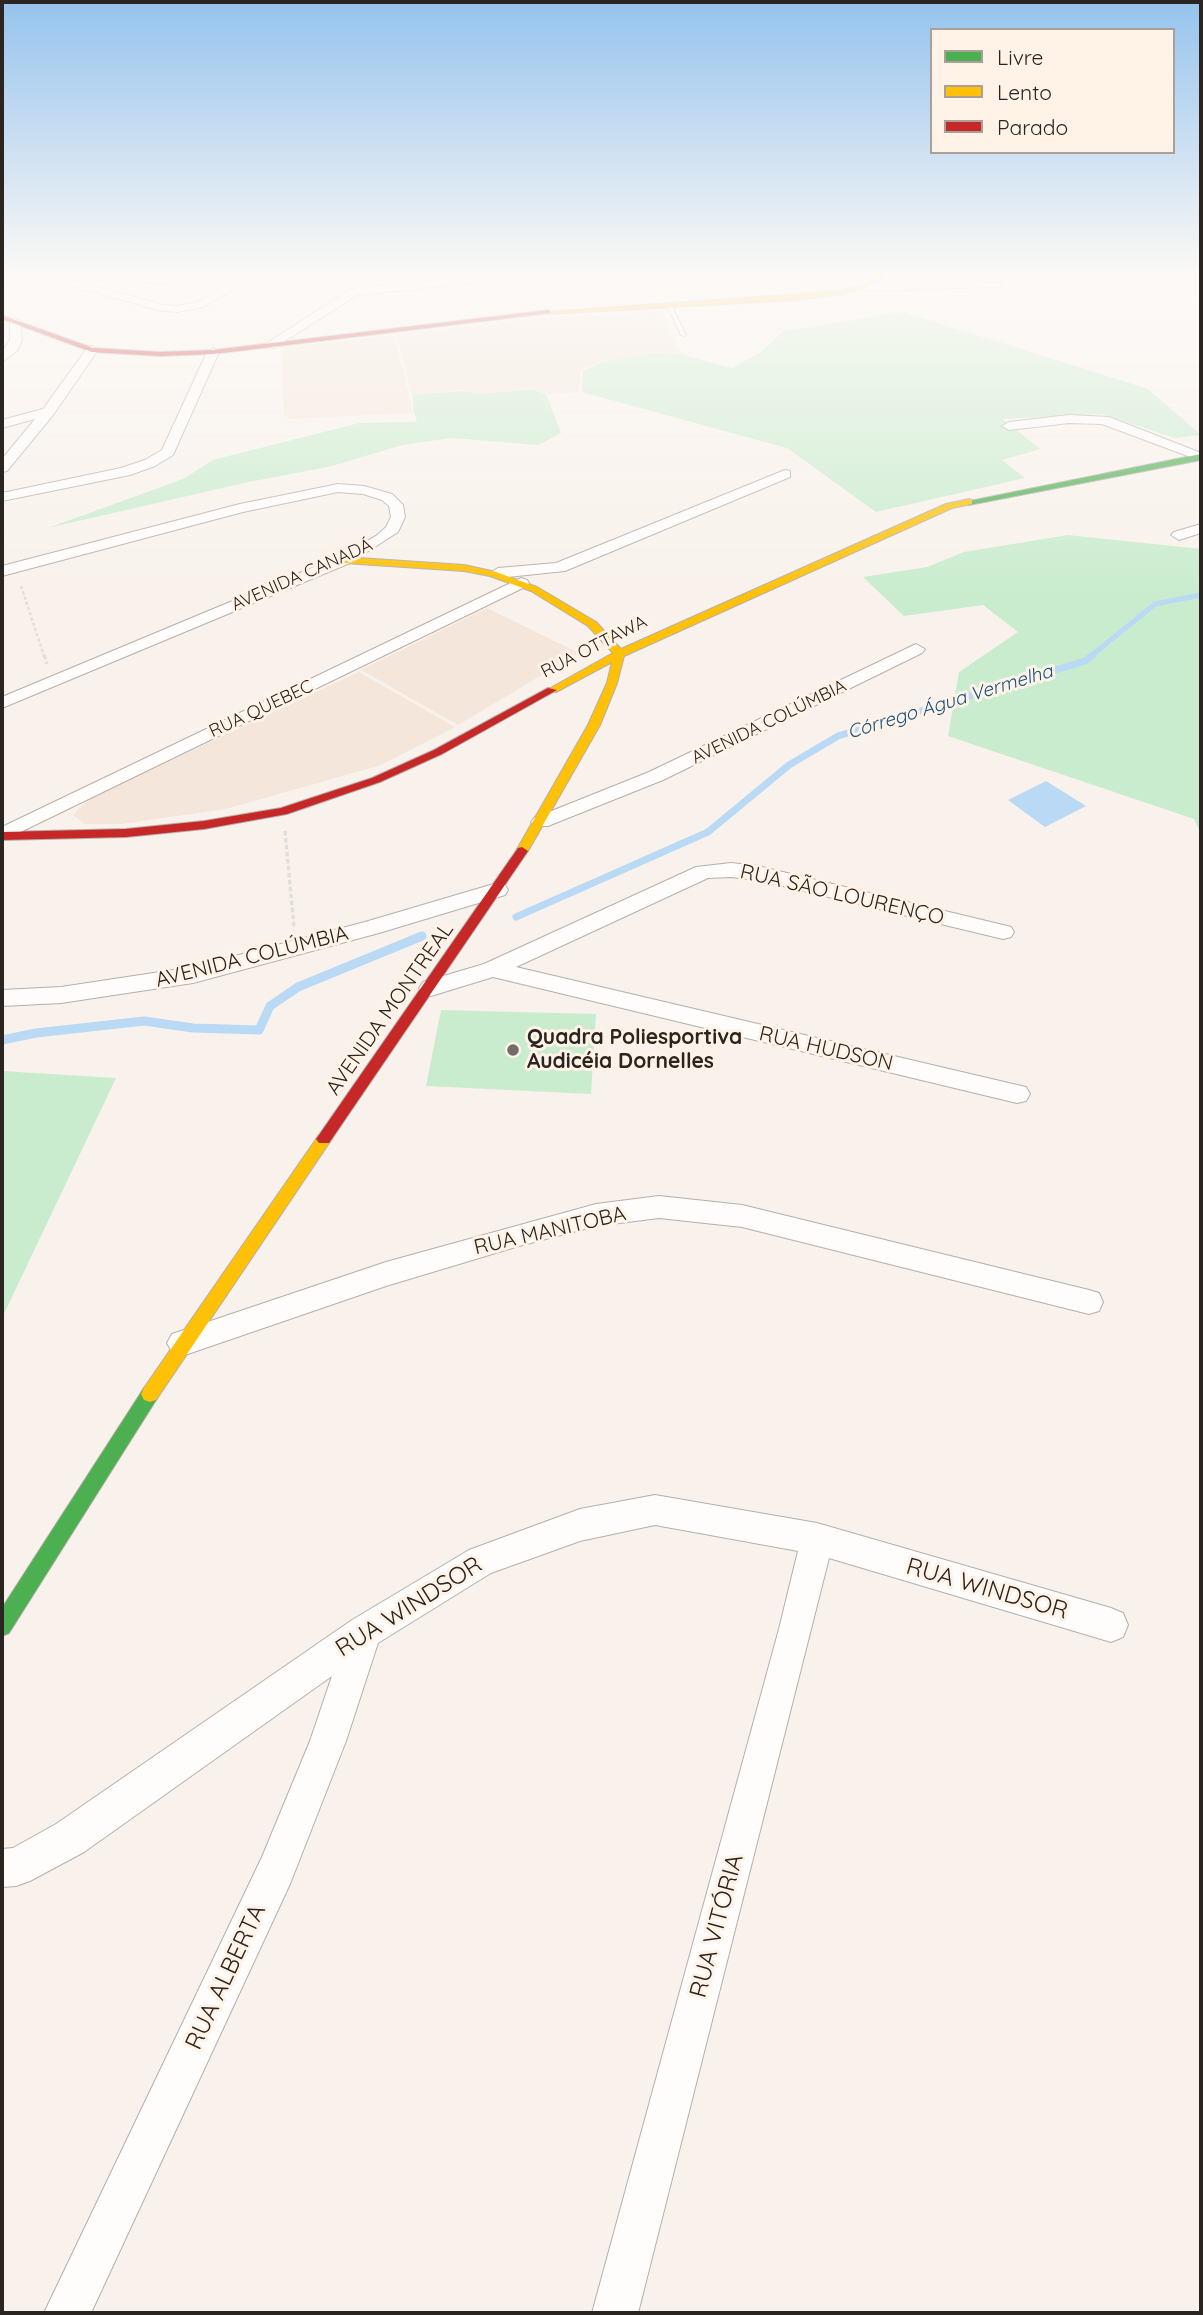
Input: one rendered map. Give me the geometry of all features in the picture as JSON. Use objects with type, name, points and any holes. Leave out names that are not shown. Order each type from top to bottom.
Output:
[{"type":"street","points":[[2,468],[72,379]]},
{"type":"street","points":[[2,497],[125,472],[150,463],[167,452],[201,379]]},
{"type":"street","points":[[2,424],[48,412]]},
{"type":"street","points":[[1009,426],[1069,419],[1097,419],[1172,446],[1200,452]]},
{"type":"street","name":"RUA OTTAWA","points":[[2,835],[125,833],[204,825],[283,811],[376,780],[438,752],[619,654],[949,506],[1200,452]]},
{"type":"street","name":"RUA QUEBEC","points":[[2,835],[527,586],[559,568],[785,474]]},
{"type":"street","points":[[2,484],[53,488]]},
{"type":"street","name":"AVENIDA CANADÁ","points":[[2,703],[344,560],[381,539],[393,528],[398,517],[396,505],[387,497],[364,490],[338,488],[240,508],[8,570]]},
{"type":"street","points":[[1179,535],[1201,528]]},
{"type":"street","points":[[344,560],[435,565],[493,573],[527,586],[592,624],[619,654]]},
{"type":"street","name":"RUA QUEBEC","points":[[493,573],[559,568]]},
{"type":"street","name":"AVENIDA COLÚMBIA","points":[[541,822],[668,770],[916,649]]},
{"type":"street","name":"AVENIDA MONTREAL","points":[[2,1626],[182,1343],[431,988],[541,822],[594,725],[612,683],[619,654]]},
{"type":"street","name":"RUA SÃO LOURENÇO","points":[[492,969],[704,872],[731,870],[758,873],[1003,932]]},
{"type":"street","name":"AVENIDA COLÚMBIA","points":[[2,998],[61,995],[193,975],[497,890]]},
{"type":"street","points":[[431,988],[492,969]]},
{"type":"street","name":"RUA HUDSON","points":[[492,969],[1017,1094]]},
{"type":"street","name":"RUA MANITOBA","points":[[182,1343],[386,1273],[519,1235],[596,1215],[659,1208],[742,1216],[1089,1302]]},
{"type":"street","name":"RUA WINDSOR","points":[[2,1868],[16,1867],[70,1838],[364,1632],[481,1561],[580,1525],[654,1510],[739,1523],[817,1539],[1111,1625]]},
{"type":"street","name":"RUA VITÓRIA","points":[[615,2313],[796,1629],[817,1539]]},
{"type":"street","name":"RUA ALBERTA","points":[[67,2313],[276,1870],[328,1741],[364,1632]]},
{"type":"path","points":[[8,570],[52,681]]},
{"type":"path","points":[[283,811],[296,948]]},
{"type":"shaded area","points":[[282,379],[405,379],[411,401],[411,413],[288,419],[284,414]]},
{"type":"shaded area","points":[[408,379],[580,379],[579,392],[548,394],[531,388],[480,394],[462,390],[412,395]]},
{"type":"shaded area","points":[[487,608],[579,653],[458,725],[361,670]]},
{"type":"shaded area","points":[[359,672],[455,727],[381,765],[226,809],[121,824],[85,824],[73,815],[90,798]]},
{"type":"green space","points":[[583,379],[1116,379],[1148,389],[1201,435],[1175,438],[1102,414],[1003,419],[1040,449],[1002,460],[1025,478],[876,512],[787,448],[582,392]]},
{"type":"green space","points":[[532,389],[546,394],[561,433],[538,445],[451,438],[402,445],[332,466],[244,483],[48,528],[183,479],[213,460],[359,423],[417,422],[413,395],[462,391],[480,394]]},
{"type":"green space","points":[[1068,535],[1201,549],[1201,834],[1194,819],[948,736],[959,672],[1018,632],[983,605],[904,616],[863,577],[927,567],[964,552]]},
{"type":"green space","name":"Quadra Poliesportiva Audicéia Dornelles","points":[[441,1010],[596,1014],[591,1094],[426,1086]]},
{"type":"green space","points":[[2,1071],[116,1078],[2,1318]]},
{"type":"water","points":[[1046,781],[1086,806],[1045,827],[1008,800]]},
{"type":"waterway","name":"Córrego Água Vermelha","points":[[1091,656],[1155,604],[1201,595]]},
{"type":"waterway","name":"Córrego Água Vermelha","points":[[516,917],[708,832],[789,765],[838,736],[1085,661],[1093,655]]},
{"type":"waterway","name":"Córrego Água Vermelha","points":[[2,1040],[36,1033],[144,1021],[193,1028],[259,1030],[270,1006],[298,987],[422,936]]},
{"type":"traffic: fast","points":[[969,502],[1201,457]]},
{"type":"traffic: fast","points":[[2,1626],[150,1394]]},
{"type":"traffic: slow","points":[[552,690],[619,654],[949,506],[969,502]]},
{"type":"traffic: slow","points":[[344,560],[464,568],[493,574],[534,589],[592,624],[619,654],[612,683],[594,725],[522,851]]},
{"type":"traffic: slow","points":[[150,1394],[324,1139]]},
{"type":"traffic: jam","points":[[2,836],[126,833],[204,825],[283,811],[376,780],[438,752],[552,690]]},
{"type":"traffic: jam","points":[[324,1139],[522,851]]},
{"type":"place","name":"Quadra Poliesportiva Audicéia Dornelles","points":[[513,1050]]}]
